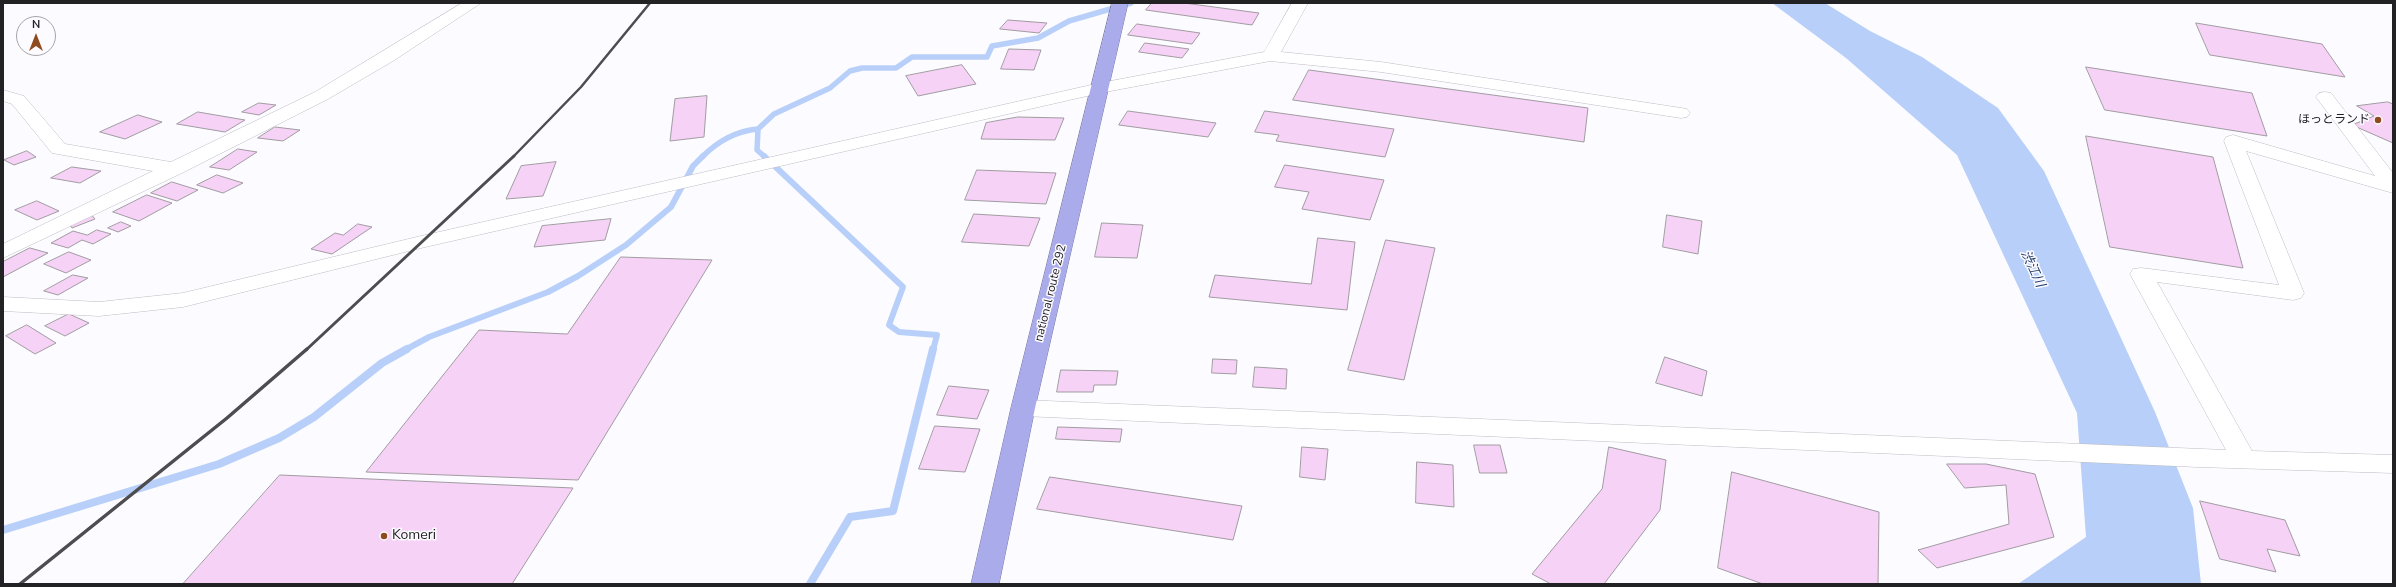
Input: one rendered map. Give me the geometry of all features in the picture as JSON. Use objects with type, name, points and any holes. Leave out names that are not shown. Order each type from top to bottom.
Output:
[{"type":"highway","name":"national route 292","points":[[985,584],[1023,408],[1120,3]]},
{"type":"street","points":[[3,252],[63,220],[175,169],[301,107],[384,59],[473,3]]},
{"type":"street","points":[[1270,56],[1300,3]]},
{"type":"street","points":[[3,304],[99,309],[183,300],[421,242],[1100,88],[1270,56],[1381,67],[1681,113]]},
{"type":"street","points":[[3,95],[18,100],[59,149],[175,169]]},
{"type":"street","points":[[2325,97],[2393,187]]},
{"type":"street","points":[[2244,459],[2141,274],[2293,293],[2233,141],[2393,187]]},
{"type":"street","points":[[1023,408],[2198,458],[2393,464]]},
{"type":"water","name":"渋江川","points":[[1772,3],[1825,3],[1870,31],[1922,57],[1998,108],[2044,171],[2155,412],[2193,508],[2201,584],[2018,584],[2086,537],[2077,413],[1957,155],[1846,58]]},
{"type":"building","points":[[1152,3],[1184,3],[1259,13],[1252,25],[1146,10]]},
{"type":"building","points":[[1008,20],[1047,23],[1039,33],[1000,29]]},
{"type":"building","points":[[2196,23],[2322,44],[2345,77],[2210,55]]},
{"type":"building","points":[[1137,24],[1200,33],[1192,44],[1128,35]]},
{"type":"building","points":[[1145,43],[1189,49],[1182,58],[1139,52]]},
{"type":"building","points":[[1009,49],[1041,50],[1034,70],[1001,69]]},
{"type":"building","points":[[962,65],[976,84],[918,96],[906,76]]},
{"type":"building","points":[[2086,67],[2252,93],[2267,136],[2105,110]]},
{"type":"building","points":[[1309,70],[1588,108],[1584,142],[1293,100]]},
{"type":"building","points":[[707,96],[704,137],[670,141],[675,99]]},
{"type":"building","name":"ほっとランド","points":[[2388,102],[2393,104],[2393,143],[2352,125],[2374,116],[2357,106]]},
{"type":"building","points":[[259,103],[276,105],[259,115],[242,112]]},
{"type":"building","points":[[1128,111],[1216,123],[1208,137],[1119,125]]},
{"type":"building","points":[[1265,111],[1394,129],[1385,157],[1276,141],[1279,135],[1255,132]]},
{"type":"building","points":[[198,112],[245,120],[225,132],[177,124]]},
{"type":"building","points":[[138,115],[162,122],[125,139],[100,132]]},
{"type":"building","points":[[1018,117],[1064,118],[1055,140],[981,139],[986,123]]},
{"type":"building","points":[[275,127],[300,130],[283,141],[258,138]]},
{"type":"building","points":[[2086,136],[2213,157],[2243,268],[2110,247]]},
{"type":"building","points":[[238,149],[257,152],[229,170],[210,167]]},
{"type":"building","points":[[27,151],[36,157],[14,165],[4,160]]},
{"type":"building","points":[[556,162],[543,196],[506,199],[521,166]]},
{"type":"building","points":[[1285,165],[1384,180],[1370,220],[1302,209],[1309,192],[1275,187]]},
{"type":"building","points":[[72,167],[101,171],[80,183],[51,178]]},
{"type":"building","points":[[977,170],[1056,173],[1046,204],[965,200]]},
{"type":"building","points":[[217,175],[243,183],[223,193],[197,185]]},
{"type":"building","points":[[172,182],[198,190],[177,201],[151,193]]},
{"type":"building","points":[[147,195],[172,203],[139,221],[113,212]]},
{"type":"building","points":[[37,201],[59,211],[37,220],[15,210]]},
{"type":"building","points":[[90,213],[95,219],[72,228],[67,221]]},
{"type":"building","points":[[974,214],[1040,218],[1029,246],[962,242]]},
{"type":"building","points":[[1667,215],[1702,221],[1698,254],[1663,247]]},
{"type":"building","points":[[611,219],[605,240],[534,247],[542,226]]},
{"type":"building","points":[[121,222],[131,226],[118,232],[108,228]]},
{"type":"building","points":[[1102,223],[1143,225],[1137,258],[1095,257]]},
{"type":"building","points":[[358,224],[372,227],[332,254],[311,249],[335,233],[343,235]]},
{"type":"building","points":[[97,230],[111,234],[93,244],[82,240],[68,248],[51,243],[73,231],[87,235]]},
{"type":"building","points":[[1318,238],[1355,242],[1347,310],[1209,297],[1215,275],[1311,284]]},
{"type":"building","points":[[1386,240],[1435,248],[1404,380],[1348,370]]},
{"type":"building","points":[[30,248],[48,253],[3,277],[3,262]]},
{"type":"building","points":[[69,252],[91,260],[66,273],[44,264]]},
{"type":"building","points":[[621,257],[712,260],[578,480],[366,472],[479,330],[567,334]]},
{"type":"building","points":[[73,275],[88,278],[58,295],[44,291]]},
{"type":"building","points":[[69,314],[89,323],[65,336],[45,326]]},
{"type":"building","points":[[27,325],[56,343],[35,354],[6,336]]},
{"type":"building","points":[[1665,357],[1707,371],[1702,396],[1656,383]]},
{"type":"building","points":[[1213,359],[1237,360],[1236,374],[1212,373]]},
{"type":"building","points":[[1255,367],[1287,369],[1286,389],[1253,387]]},
{"type":"building","points":[[1061,370],[1118,371],[1116,385],[1094,385],[1093,392],[1057,392]]},
{"type":"building","points":[[949,386],[989,390],[977,419],[937,415]]},
{"type":"building","points":[[935,426],[980,429],[965,472],[919,469]]},
{"type":"building","points":[[1058,427],[1122,429],[1120,442],[1056,439]]},
{"type":"building","points":[[1474,445],[1500,445],[1507,473],[1480,473]]},
{"type":"building","points":[[1302,447],[1328,449],[1325,480],[1300,477]]},
{"type":"building","points":[[1609,447],[1666,460],[1660,510],[1604,584],[1551,584],[1532,574],[1602,489]]},
{"type":"building","points":[[1417,462],[1453,465],[1454,507],[1416,503]]},
{"type":"building","points":[[1947,464],[1986,464],[2035,474],[2054,537],[1937,568],[1918,550],[2009,524],[2006,485],[1965,488]]},
{"type":"building","points":[[1732,472],[1879,512],[1878,584],[1763,584],[1718,568]]},
{"type":"building","name":"Komeri","points":[[280,475],[573,488],[512,584],[183,584]]},
{"type":"building","points":[[1050,477],[1242,506],[1233,540],[1037,509]]},
{"type":"building","points":[[2200,501],[2285,520],[2300,556],[2267,549],[2276,572],[2220,559]]},
{"type":"waterway","points":[[758,129],[774,114],[830,88],[850,71],[862,68],[896,68],[912,57],[987,57],[992,46],[1038,38],[1069,21],[1131,3]]},
{"type":"waterway","points":[[702,157],[727,138],[742,132],[758,129]]},
{"type":"waterway","points":[[758,129],[757,150],[765,157]]},
{"type":"waterway","points":[[764,156],[903,287],[889,325],[899,332],[937,335],[933,350]]},
{"type":"waterway","points":[[405,350],[429,337],[548,292],[578,276],[626,245],[671,207],[693,166],[702,157]]},
{"type":"waterway","points":[[3,530],[219,464],[279,438],[314,417],[382,363],[407,349]]},
{"type":"waterway","points":[[810,584],[850,517],[893,511],[933,349]]},
{"type":"railway","points":[[514,156],[581,87],[650,3]]},
{"type":"railway","points":[[306,350],[514,156]]},
{"type":"railway","points":[[20,584],[227,418],[307,349]]},
{"type":"place","name":"ほっとランド","points":[[2378,120]]},
{"type":"place","name":"Komeri","points":[[384,536]]}]
